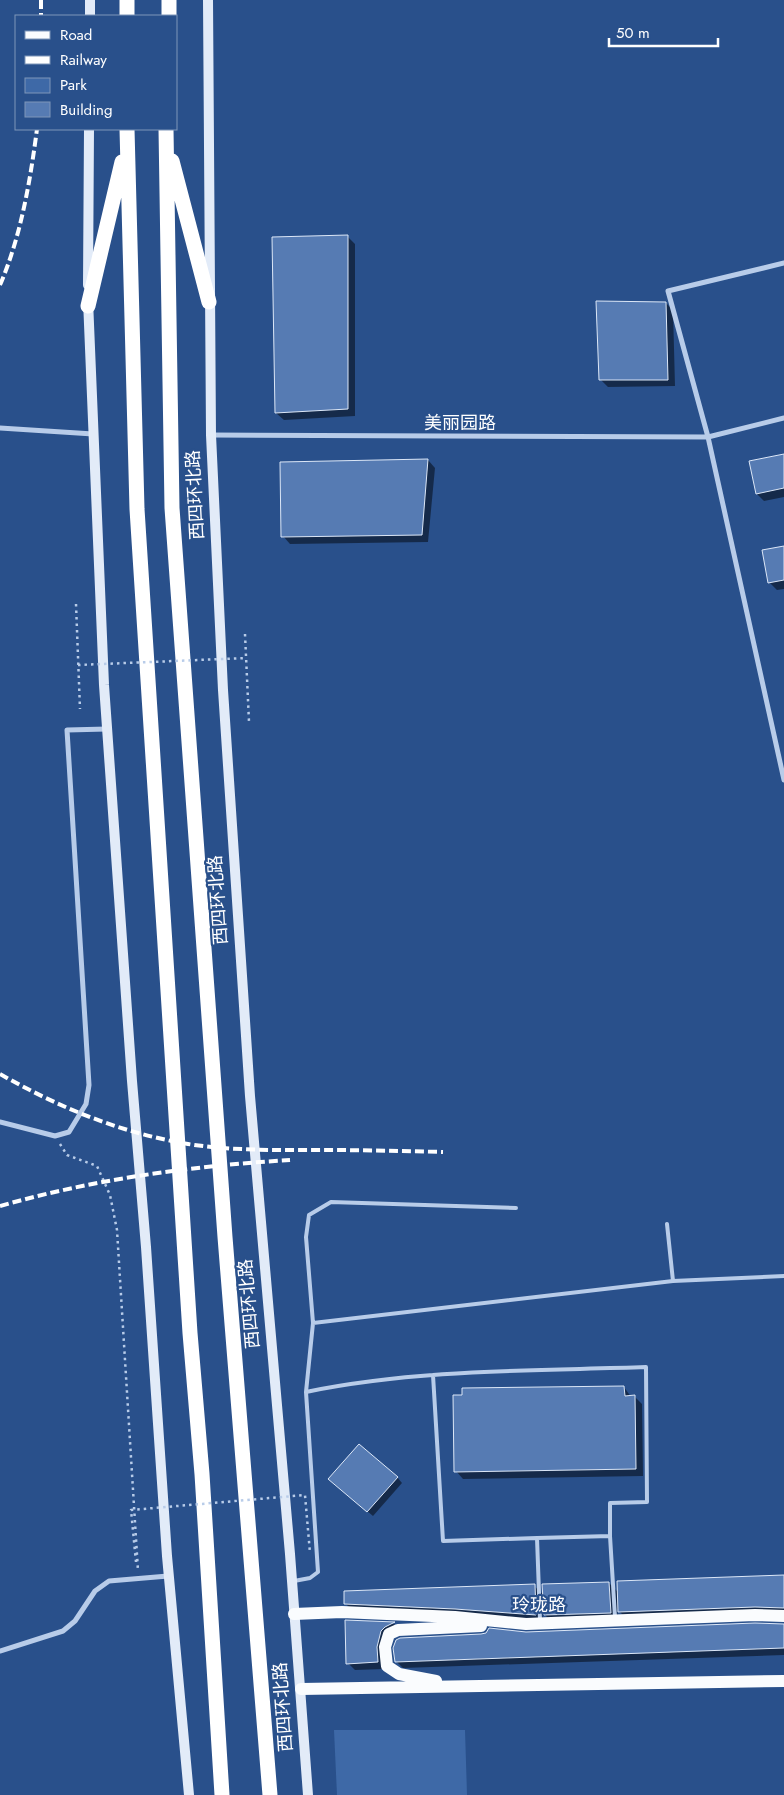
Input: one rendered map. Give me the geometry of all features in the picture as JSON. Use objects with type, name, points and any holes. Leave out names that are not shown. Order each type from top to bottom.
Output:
[{"type":"highway","points":[[127,0],[127,15]]},
{"type":"highway","points":[[169,0],[169,15]]},
{"type":"highway","points":[[166,133],[209,302]]},
{"type":"highway","name":"西四环北路","points":[[166,133],[172,508],[225,1237],[270,1795]]},
{"type":"highway","points":[[88,306],[127,135]]},
{"type":"highway","points":[[127,135],[137,509],[183,1230],[203,1493],[222,1795]]},
{"type":"main road","name":"玲珑路","points":[[294,1614],[342,1612],[427,1616],[526,1624],[755,1615],[784,1616]]},
{"type":"main road","points":[[464,1686],[399,1674],[387,1666],[386,1647],[389,1634],[398,1630],[526,1624]]},
{"type":"main road","points":[[301,1689],[784,1681]]},
{"type":"street","points":[[90,0],[90,15]]},
{"type":"street","name":"西四环北路","points":[[208,0],[211,435],[223,690],[249,1086],[301,1689],[308,1795]]},
{"type":"street","points":[[89,130],[88,306],[102,651],[169,1576],[189,1795]]},
{"type":"street","points":[[784,263],[668,291],[708,437],[784,780]]},
{"type":"street","name":"美丽园路","points":[[211,435],[708,437],[784,418]]},
{"type":"street","points":[[0,428],[93,434]]},
{"type":"street","points":[[0,1122],[55,1136],[69,1132],[86,1104],[89,1085],[66,730],[107,729]]},
{"type":"street","points":[[0,1651],[63,1631],[75,1621],[95,1591],[109,1582],[169,1576]]},
{"type":"lane","points":[[292,1581],[310,1578],[318,1572],[306,1392],[312,1323],[306,1237],[310,1215],[331,1202],[516,1208]]},
{"type":"lane","points":[[667,1224],[673,1281]]},
{"type":"lane","points":[[312,1323],[673,1281],[784,1276]]},
{"type":"lane","points":[[306,1392],[343,1384],[433,1375],[646,1367],[647,1502],[610,1503],[615,1621]]},
{"type":"lane","points":[[433,1375],[443,1541],[610,1536]]},
{"type":"lane","points":[[537,1538],[540,1624]]},
{"type":"path","points":[[76,604],[80,709]]},
{"type":"path","points":[[245,634],[249,722]]},
{"type":"path","points":[[78,665],[246,658]]},
{"type":"path","points":[[55,1136],[67,1155],[98,1166],[110,1194],[117,1240],[138,1569]]},
{"type":"path","points":[[143,1578],[136,1562],[131,1510],[305,1495],[310,1553]]},
{"type":"green space","points":[[334,1730],[465,1730],[467,1795],[337,1795]]},
{"type":"building","points":[[348,235],[348,409],[275,413],[272,237]]},
{"type":"building","points":[[596,301],[666,302],[668,380],[599,380]]},
{"type":"building","points":[[784,454],[784,488],[756,494],[749,461]]},
{"type":"building","points":[[428,459],[422,535],[281,537],[280,462]]},
{"type":"building","points":[[784,546],[784,580],[768,583],[762,550]]},
{"type":"building","points":[[624,1386],[625,1396],[635,1395],[636,1469],[454,1472],[453,1395],[462,1395],[462,1388]]},
{"type":"building","points":[[359,1444],[398,1477],[367,1512],[328,1479]]},
{"type":"building","points":[[784,1575],[784,1608],[755,1607],[618,1612],[617,1581]]},
{"type":"building","points":[[609,1582],[611,1613],[544,1615],[542,1584]]},
{"type":"building","points":[[535,1584],[536,1615],[344,1604],[344,1591]]},
{"type":"building","points":[[345,1620],[395,1622],[381,1631],[377,1647],[378,1662],[346,1664]]},
{"type":"building","points":[[755,1623],[784,1624],[784,1648],[395,1662],[393,1648],[396,1640],[400,1638],[481,1634],[486,1633],[489,1628],[526,1632]]},
{"type":"railway","points":[[41,0],[41,15]]},
{"type":"railway","points":[[0,285],[14,247],[24,208],[37,130]]},
{"type":"railway","points":[[0,1074],[67,1108],[114,1126],[188,1144],[256,1150],[443,1152]]},
{"type":"railway","points":[[0,1206],[71,1188],[144,1175],[216,1166],[290,1160]]}]
